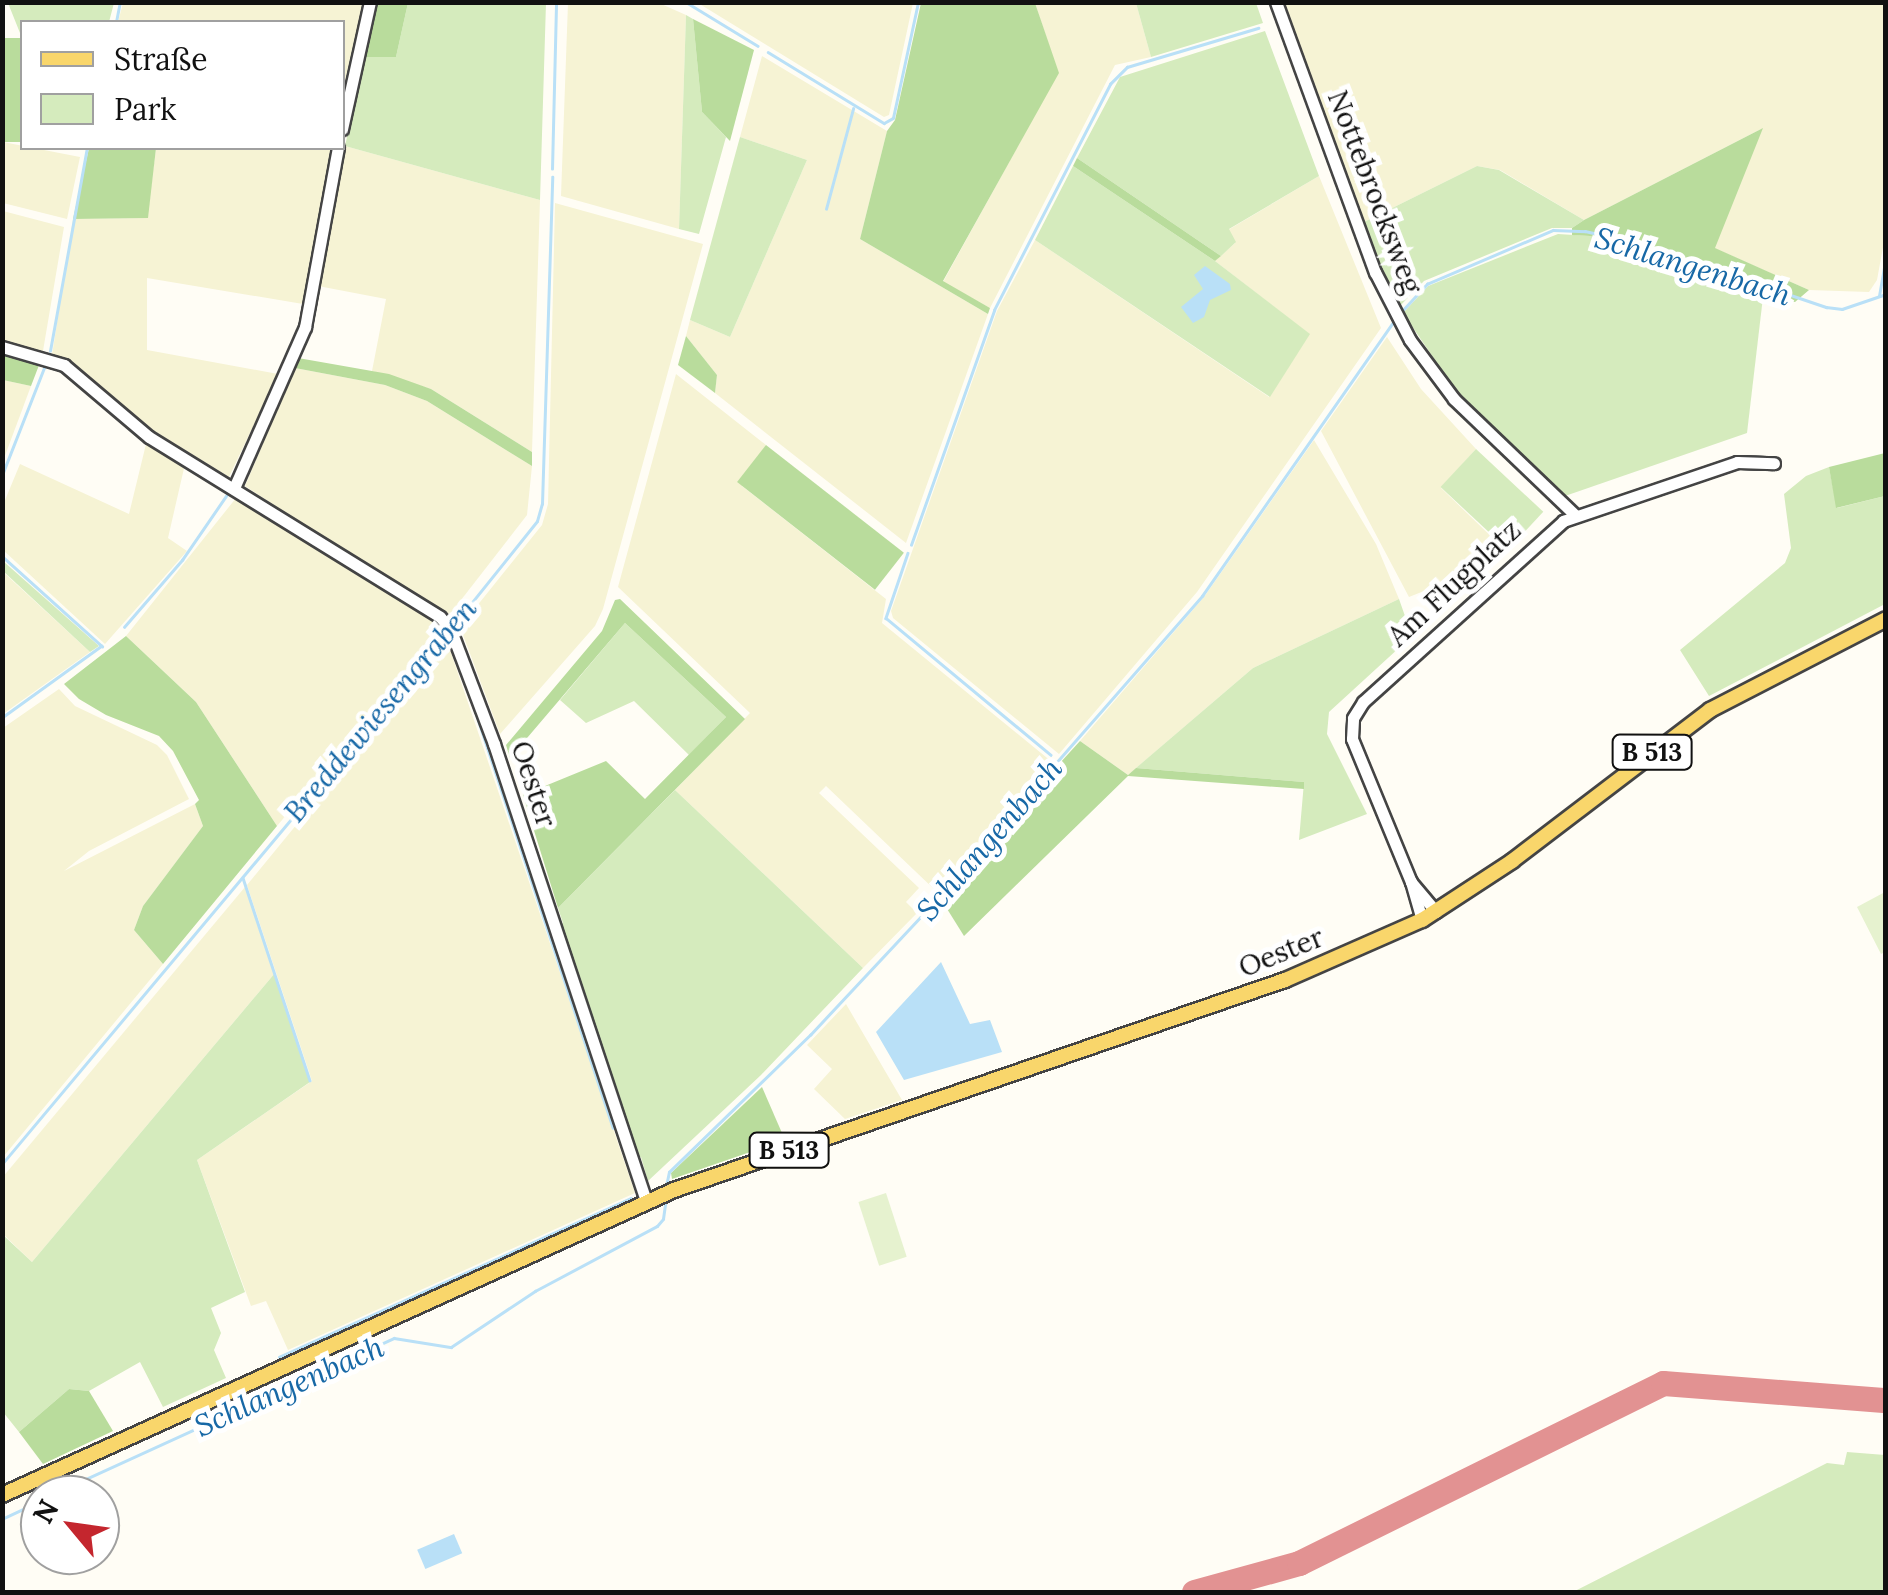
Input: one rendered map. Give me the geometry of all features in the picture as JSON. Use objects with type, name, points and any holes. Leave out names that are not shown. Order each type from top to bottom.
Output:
[{"type":"main road","name":"B 513","points":[[1422,920],[1512,861],[1710,710],[1886,620]]},
{"type":"main road","name":"Oester","points":[[2,1495],[674,1190],[1285,980],[1422,920]]},
{"type":"street","points":[[345,115],[370,2]]},
{"type":"street","name":"Nottebrocksweg","points":[[1276,2],[1400,323],[1454,399],[1574,514]]},
{"type":"street","points":[[234,488],[306,327],[338,150]]},
{"type":"street","name":"Oester","points":[[2,347],[64,366],[149,437],[440,617],[459,644],[652,1200]]},
{"type":"street","name":"Am Flugplatz","points":[[1422,920],[1411,882],[1358,756],[1353,718],[1363,702],[1547,532],[1574,514],[1737,462],[1774,463]]},
{"type":"street","name":"Am Flugplatz","points":[[1411,882],[1436,912]]},
{"type":"shaded area","points":[[123,3],[365,3],[345,89],[345,20],[119,20]]},
{"type":"shaded area","points":[[568,3],[659,3],[686,15],[679,229],[561,196]]},
{"type":"shaded area","points":[[698,3],[913,3],[889,115],[884,117]]},
{"type":"shaded area","points":[[1035,3],[1136,3],[1151,57],[1115,65],[990,308],[943,282],[1058,73]]},
{"type":"shaded area","points":[[1282,3],[1885,3],[1886,231],[1877,280],[1869,292],[1809,290],[1714,248],[1761,129],[1584,220],[1500,170],[1477,166],[1362,223]]},
{"type":"shaded area","points":[[762,56],[887,131],[860,239],[988,314],[906,543],[715,393],[717,375],[686,336],[690,320],[730,337],[807,160],[740,137]]},
{"type":"shaded area","points":[[3,142],[20,145],[20,150],[80,157],[67,219],[3,203]]},
{"type":"shaded area","points":[[345,146],[540,200],[532,452],[431,389],[372,371],[386,299],[318,286]]},
{"type":"shaded area","points":[[156,150],[331,150],[303,304],[147,278],[147,350],[278,374],[229,477],[154,431],[77,366],[52,355],[73,219],[147,218]]},
{"type":"shaded area","points":[[1319,176],[1381,328],[1197,592],[1059,754],[893,618],[891,611],[997,311],[1035,240],[1269,397],[1309,334],[1215,261],[1235,243],[1228,230]]},
{"type":"shaded area","points":[[555,203],[703,244],[603,609],[595,626],[500,734],[460,627],[542,525],[548,504]]},
{"type":"shaded area","points":[[3,211],[64,227],[43,351],[3,343]]},
{"type":"shaded area","points":[[1387,337],[1421,389],[1476,449],[1441,488],[1500,545],[1454,579],[1409,597],[1321,431]]},
{"type":"shaded area","points":[[295,368],[385,385],[427,401],[532,466],[527,515],[447,618],[245,486]]},
{"type":"shaded area","points":[[676,374],[766,445],[742,486],[886,599],[882,623],[1052,762],[937,892],[826,786],[819,793],[919,888],[906,902],[917,913],[863,968],[675,790],[750,713],[618,587]]},
{"type":"shaded area","points":[[2,380],[31,386],[3,461]]},
{"type":"shaded area","points":[[147,440],[185,464],[168,538],[187,551],[105,644],[3,550],[3,505],[20,464],[129,514]]},
{"type":"shaded area","points":[[1314,440],[1376,544],[1399,599],[1253,668],[1128,775],[1080,741],[1204,597]]},
{"type":"shaded area","points":[[236,498],[443,628],[277,826],[196,702],[126,636]]},
{"type":"shaded area","points":[[2,571],[90,652],[3,714],[2,714]]},
{"type":"shaded area","points":[[447,641],[635,1193],[288,1350],[266,1301],[251,1306],[197,1160],[312,1081],[247,885]]},
{"type":"shaded area","points":[[59,689],[75,706],[157,745],[167,755],[189,799],[89,851],[64,871],[195,804],[203,826],[143,906],[134,930],[163,964],[3,1157],[3,728]]},
{"type":"shaded area","points":[[245,887],[275,973],[32,1262],[3,1234],[2,1178]]},
{"type":"shaded area","points":[[846,1004],[902,1100],[845,1119],[814,1089],[832,1069],[807,1045]]},
{"type":"green space","points":[[8,3],[114,3],[110,20],[20,20],[20,33]]},
{"type":"green space","points":[[377,3],[408,3],[396,57],[365,57]]},
{"type":"green space","points":[[408,3],[546,3],[540,200],[345,146],[365,57],[396,57]]},
{"type":"green space","points":[[921,3],[1035,3],[1059,73],[943,281],[990,308],[988,314],[860,239],[887,131],[895,120]]},
{"type":"green space","points":[[1136,3],[1256,3],[1263,23],[1151,57]]},
{"type":"green space","points":[[686,15],[693,19],[702,112],[726,137],[699,234],[679,229]]},
{"type":"green space","points":[[693,19],[754,50],[730,141],[702,112]]},
{"type":"green space","points":[[1265,31],[1319,176],[1229,229],[1236,242],[1221,256],[1077,158],[1120,77]]},
{"type":"green space","points":[[3,38],[20,38],[20,142],[3,142]]},
{"type":"green space","points":[[1763,128],[1715,248],[1809,290],[1795,302],[1763,297],[1590,236],[1572,235],[1572,228],[1584,220]]},
{"type":"green space","points":[[740,137],[807,160],[730,337],[690,320]]},
{"type":"green space","points":[[89,150],[156,150],[148,218],[73,219]]},
{"type":"green space","points":[[1077,158],[1221,256],[1215,261],[1073,166]]},
{"type":"green space","points":[[1073,166],[1215,261],[1310,334],[1270,397],[1035,240]]},
{"type":"green space","points":[[1477,166],[1499,170],[1584,220],[1572,228],[1552,228],[1424,281],[1398,308],[1362,223]]},
{"type":"green space","points":[[1558,234],[1590,236],[1763,297],[1747,433],[1565,496],[1458,394],[1403,313],[1428,286]]},
{"type":"green space","points":[[686,336],[717,375],[715,393],[678,365]]},
{"type":"green space","points":[[3,351],[41,360],[31,386],[3,380]]},
{"type":"green space","points":[[298,358],[389,374],[431,389],[532,452],[532,466],[427,401],[385,385],[295,368]]},
{"type":"green space","points":[[766,445],[904,553],[875,590],[737,482]]},
{"type":"green space","points":[[1476,449],[1543,512],[1508,550],[1441,487]]},
{"type":"green space","points":[[1885,453],[1885,496],[1836,508],[1829,467]]},
{"type":"green space","points":[[1829,467],[1837,508],[1885,496],[1885,604],[1709,696],[1680,650],[1785,563],[1791,548],[1784,494],[1806,476]]},
{"type":"green space","points":[[2,561],[99,646],[90,652],[3,571]]},
{"type":"green space","points":[[620,599],[745,719],[558,908],[523,795],[606,761],[645,799],[726,717],[625,623],[510,758],[506,745],[602,631],[615,600]]},
{"type":"green space","points":[[1399,599],[1412,636],[1329,712],[1327,734],[1367,814],[1299,840],[1304,782],[1136,768],[1253,668]]},
{"type":"green space","points":[[625,623],[726,717],[689,755],[634,701],[586,723],[560,700]]},
{"type":"green space","points":[[126,636],[196,702],[277,826],[163,964],[134,930],[143,906],[203,826],[195,804],[199,800],[173,751],[159,736],[106,715],[79,699],[64,684]]},
{"type":"green space","points":[[1080,741],[1128,775],[1136,768],[1304,782],[1304,789],[1128,776],[964,936],[939,896]]},
{"type":"green space","points":[[675,790],[863,968],[761,1075],[648,1181],[641,1157],[636,1158],[558,925],[563,923],[558,908]]},
{"type":"green space","points":[[1885,892],[1885,952],[1881,954],[1857,907]]},
{"type":"green space","points":[[275,973],[310,1082],[197,1160],[245,1292],[211,1308],[221,1333],[214,1350],[226,1378],[163,1407],[140,1362],[89,1391],[69,1389],[19,1432],[3,1412],[2,1234],[32,1262]]},
{"type":"green space","points":[[762,1087],[785,1140],[672,1179],[671,1173]]},
{"type":"green space","points":[[886,1193],[907,1257],[879,1266],[858,1202]]},
{"type":"green space","points":[[69,1389],[89,1391],[113,1431],[43,1464],[19,1432]]},
{"type":"green space","points":[[1847,1452],[1885,1455],[1885,1592],[1573,1592],[1827,1463],[1844,1465]]},
{"type":"water","points":[[1205,266],[1230,284],[1231,290],[1210,300],[1204,317],[1193,323],[1181,307],[1203,289],[1194,275]]},
{"type":"water","points":[[941,962],[970,1024],[990,1020],[1002,1052],[904,1080],[876,1032]]},
{"type":"water","points":[[454,1534],[462,1553],[425,1569],[417,1550]]},
{"type":"waterway","points":[[116,20],[120,2]]},
{"type":"waterway","name":"Breddewiesengraben","points":[[552,169],[556,2]]},
{"type":"waterway","points":[[686,2],[758,46]]},
{"type":"waterway","points":[[768,52],[884,123],[893,118],[918,2]]},
{"type":"waterway","points":[[911,545],[994,310],[1110,84],[1127,67],[1258,28]]},
{"type":"waterway","points":[[826,209],[853,109]]},
{"type":"waterway","points":[[50,351],[87,150]]},
{"type":"waterway","name":"Breddewiesengraben","points":[[453,626],[537,521],[542,504],[552,177]]},
{"type":"waterway","name":"Schlangenbach","points":[[1400,313],[1427,284],[1553,230],[1585,231],[1637,243],[1826,307],[1842,309],[1886,294]]},
{"type":"waterway","points":[[1879,296],[1886,258]]},
{"type":"waterway","name":"Schlangenbach","points":[[666,1186],[669,1172],[810,1035],[929,908],[1202,596],[1395,319]]},
{"type":"waterway","points":[[2,475],[45,365]]},
{"type":"waterway","points":[[124,627],[182,560],[226,496]]},
{"type":"waterway","points":[[908,553],[886,618],[1051,755]]},
{"type":"waterway","points":[[2,556],[102,646],[2,718]]},
{"type":"waterway","name":"Breddewiesengraben","points":[[2,1164],[448,632]]},
{"type":"waterway","points":[[474,707],[613,1128]]},
{"type":"waterway","points":[[515,790],[554,907]]},
{"type":"waterway","points":[[243,878],[310,1080]]},
{"type":"waterway","points":[[279,1357],[631,1198]]},
{"type":"waterway","name":"Schlangenbach","points":[[95,1475],[394,1338],[451,1347],[535,1291],[657,1226],[663,1219],[666,1198]]},
{"type":"waterway","name":"Schlangenbach","points":[[2,1519],[20,1510]]},
{"type":"taxiway","points":[[1194,1592],[1299,1563],[1663,1383],[1886,1400]]}]
